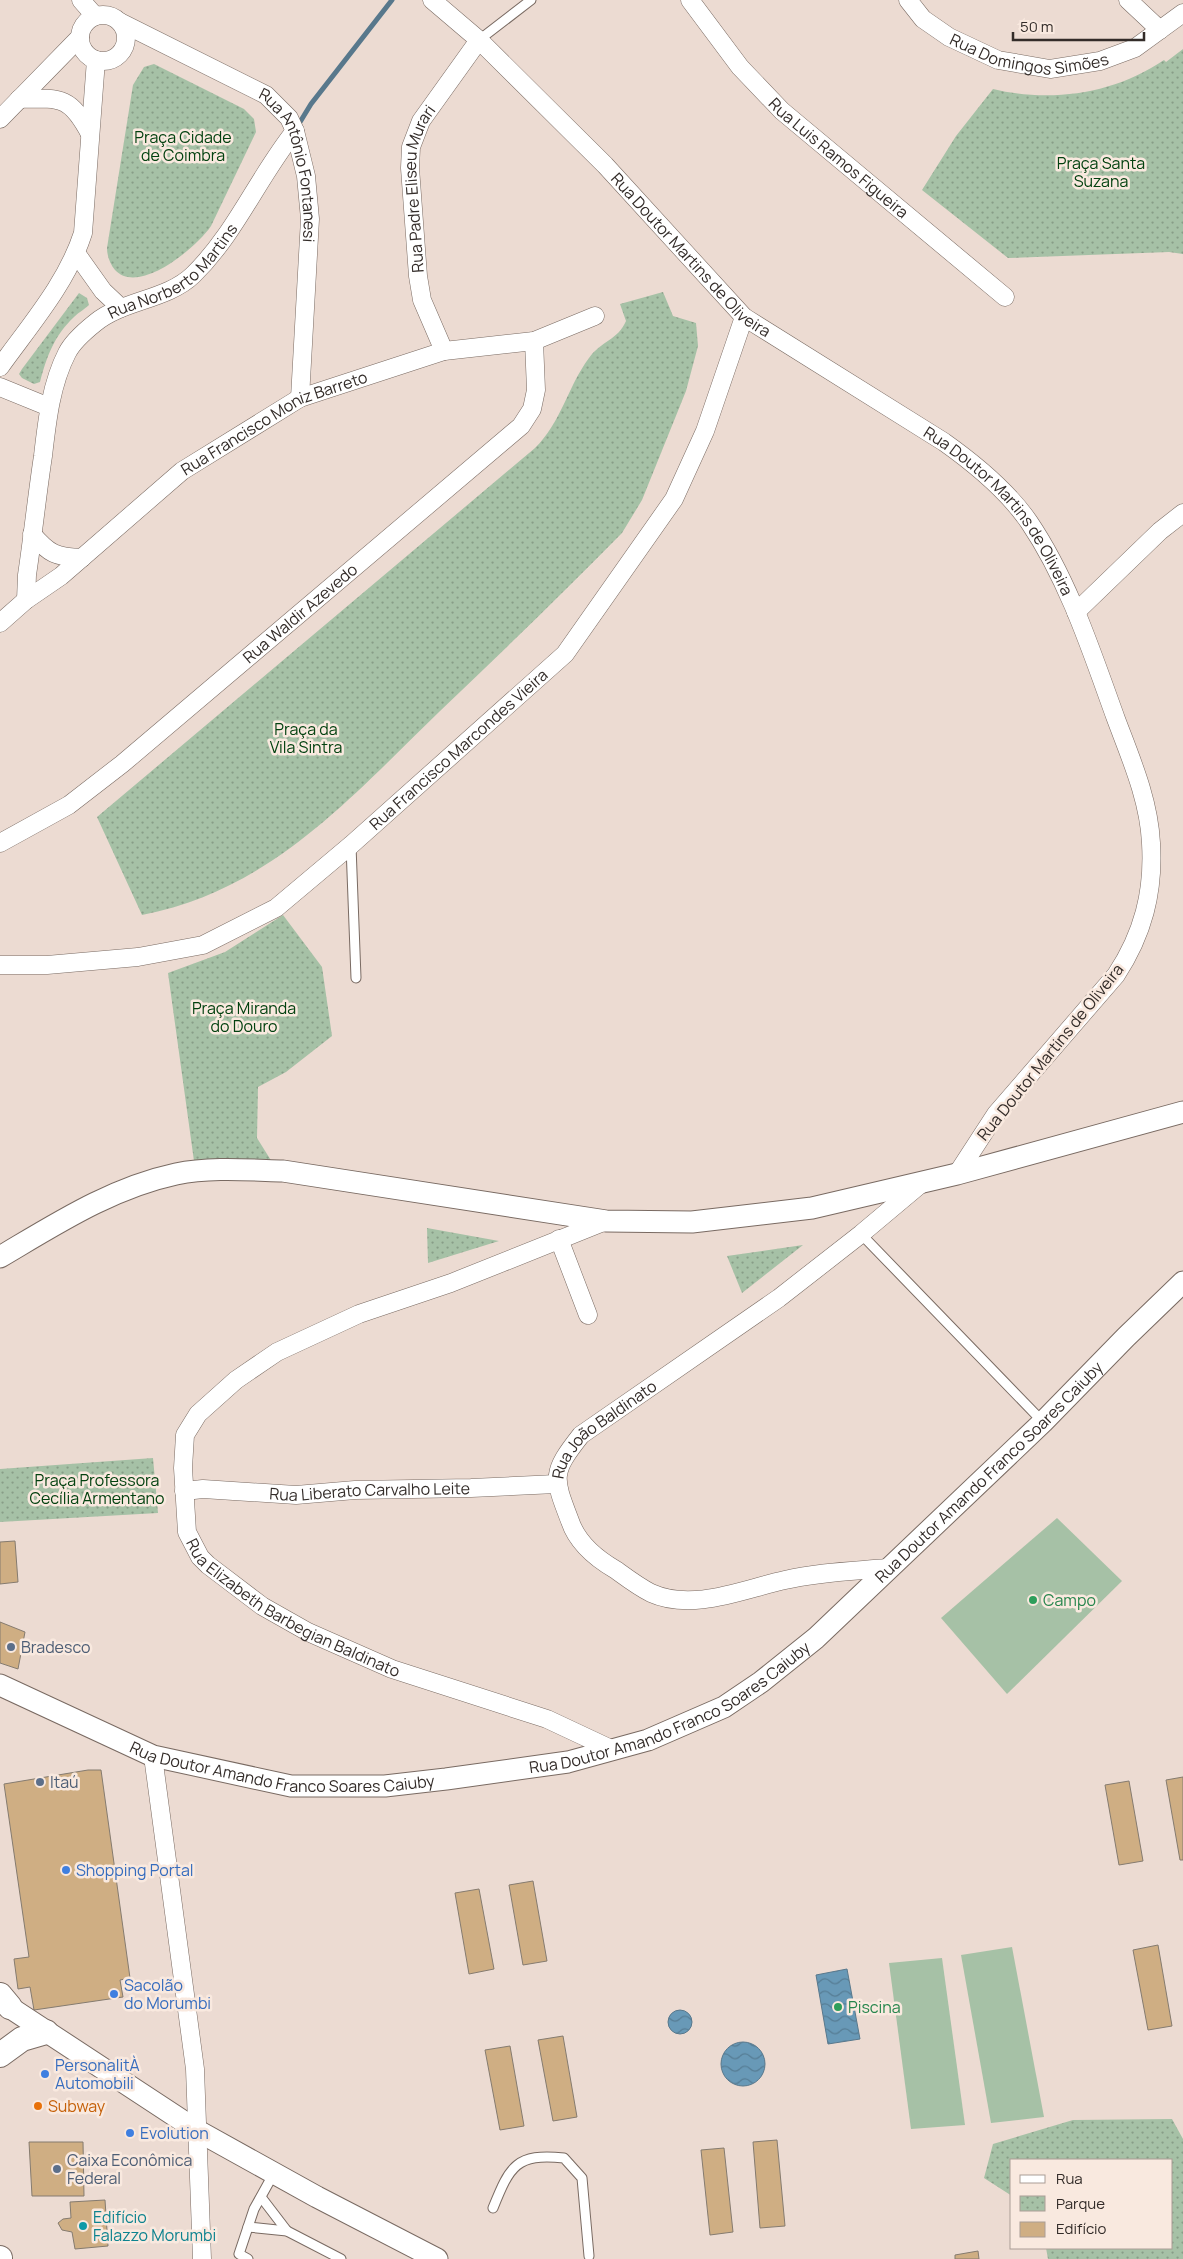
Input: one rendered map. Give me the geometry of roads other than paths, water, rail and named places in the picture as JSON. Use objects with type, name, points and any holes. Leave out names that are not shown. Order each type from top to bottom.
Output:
[{"type":"main road","points":[[0,2055],[22,2039],[46,2032]]},
{"type":"street","points":[[81,0],[95,16]]},
{"type":"street","name":"Rua Doutor Martins de Oliveira","points":[[432,0],[479,40],[605,165],[744,317],[944,442],[976,465],[1028,521],[1076,612],[1145,803],[1151,842],[1151,875],[1147,911],[1130,954],[1116,975],[996,1114],[957,1174]]},
{"type":"street","name":"Rua Luis Ramos Figueira","points":[[690,0],[740,67],[788,117],[1005,297]]},
{"type":"street","name":"Rua Domingos Simões","points":[[908,0],[923,19],[949,37],[998,60],[1050,70],[1100,61],[1135,48],[1182,17]]},
{"type":"street","points":[[1128,0],[1160,30]]},
{"type":"street","points":[[0,119],[80,37],[86,22],[95,16],[106,15],[120,22],[126,35],[123,50],[112,60],[96,60],[84,52],[80,37]]},
{"type":"street","name":"Rua Antônio Fontanesi","points":[[120,22],[266,95],[289,118],[295,130],[306,176],[310,219],[300,398]]},
{"type":"street","name":"Rua Padre Eliseu Murari","points":[[444,351],[422,300],[418,276],[410,168],[411,147],[421,121],[479,40]]},
{"type":"street","points":[[0,368],[64,277],[76,253],[83,233],[96,60]]},
{"type":"street","points":[[19,99],[58,100],[71,105],[78,112],[90,134]]},
{"type":"street","name":"Rua Norberto Martins","points":[[26,600],[32,534],[49,407],[67,352],[82,334],[97,321],[121,308],[170,289],[191,277],[223,241],[242,213],[273,158],[295,130]]},
{"type":"street","points":[[76,253],[103,291],[121,308]]},
{"type":"street","name":"Rua Francisco Moniz Barreto","points":[[0,623],[26,600],[82,558],[182,471],[300,398],[444,351],[534,341],[595,316]]},
{"type":"street","name":"Rua Francisco Marcondes Vieira","points":[[0,965],[47,965],[138,957],[203,945],[276,908],[351,845],[565,654],[674,500],[705,431],[744,317]]},
{"type":"street","name":"Rua Waldir Azevedo","points":[[0,844],[69,805],[115,770],[521,426],[532,409],[536,390],[534,341]]},
{"type":"street","points":[[0,387],[49,407]]},
{"type":"street","points":[[1076,612],[1160,531],[1183,513]]},
{"type":"street","points":[[32,534],[43,547],[57,556],[82,558]]},
{"type":"street","points":[[0,1258],[74,1212],[123,1190],[177,1174],[229,1170],[283,1171],[606,1221],[692,1222],[812,1208],[957,1174],[1183,1112]]},
{"type":"street","name":"Rua João Baldinato","points":[[888,1568],[786,1579],[714,1598],[660,1596],[650,1592],[604,1563],[582,1543],[572,1526],[556,1484],[564,1457],[581,1435],[779,1298],[861,1234],[923,1182]]},
{"type":"street","name":"Rua Elizabeth Barbegian Baldinato","points":[[606,1221],[451,1283],[359,1314],[277,1352],[236,1380],[198,1414],[185,1435],[183,1449],[187,1532],[200,1556],[262,1606],[322,1639],[384,1666],[548,1719],[611,1749]]},
{"type":"street","points":[[560,1239],[588,1315]]},
{"type":"street","name":"Rua Doutor Amando Franco Soares Caiuby","points":[[0,1685],[24,1698],[153,1756],[291,1786],[385,1786],[446,1779],[568,1762],[648,1740],[731,1702],[762,1682],[816,1638],[1043,1422],[1183,1282]]},
{"type":"street","name":"Rua Liberato Carvalho Leite","points":[[184,1491],[203,1489],[296,1495],[355,1490],[556,1484]]},
{"type":"street","points":[[0,1703],[24,1698]]},
{"type":"street","points":[[153,1756],[195,2069],[202,2259]]},
{"type":"street","points":[[3,2001],[46,2032],[198,2131],[437,2259]]},
{"type":"lane","points":[[479,40],[531,0]]},
{"type":"lane","points":[[351,845],[356,978]]},
{"type":"lane","points":[[861,1234],[1043,1422]]},
{"type":"lane","points":[[493,2208],[503,2184],[515,2165],[538,2155],[564,2158],[582,2178],[589,2256]]},
{"type":"lane","points":[[248,2259],[238,2257],[248,2227],[274,2173]]},
{"type":"lane","points":[[261,2197],[287,2231]]},
{"type":"lane","points":[[248,2227],[287,2231],[341,2259]]},
{"type":"water","name":"Piscina","points":[[847,1969],[860,2039],[828,2044],[816,1975]]},
{"type":"water","points":[[680,2010],[688,2014],[692,2022],[688,2030],[680,2034],[672,2030],[668,2022],[672,2014]]},
{"type":"water","points":[[739,2042],[747,2042],[759,2048],[765,2064],[759,2080],[747,2086],[739,2086],[727,2080],[721,2068],[721,2060],[727,2048]]},
{"type":"waterway","points":[[297,127],[311,104],[392,0]]},
{"type":"place","name":"Campo","points":[[1033,1600]]},
{"type":"place","name":"Bradesco","points":[[11,1647]]},
{"type":"place","name":"Itaú","points":[[40,1782]]},
{"type":"place","name":"Shopping Portal","points":[[66,1870]]},
{"type":"place","name":"Sacolão do Morumbi","points":[[114,1994]]},
{"type":"place","name":"Piscina","points":[[838,2007]]},
{"type":"place","name":"PersonalitÀ Automobili","points":[[45,2074]]},
{"type":"place","name":"Subway","points":[[38,2106]]},
{"type":"place","name":"Evolution","points":[[130,2133]]},
{"type":"place","name":"Caixa Econômica Federal","points":[[57,2169]]},
{"type":"place","name":"Edifício Falazzo Morumbi","points":[[83,2226]]},
{"type":"park label","name":"Praça Cidade de Coimbra","points":[[183,146]]},
{"type":"park label","name":"Praça Santa Suzana","points":[[1101,172]]},
{"type":"park label","name":"Praça da Vila Sintra","points":[[306,738]]},
{"type":"park label","name":"Praça Miranda do Douro","points":[[244,1017]]},
{"type":"park label","name":"Praça Professora Cecília Armentano","points":[[97,1489]]}]
